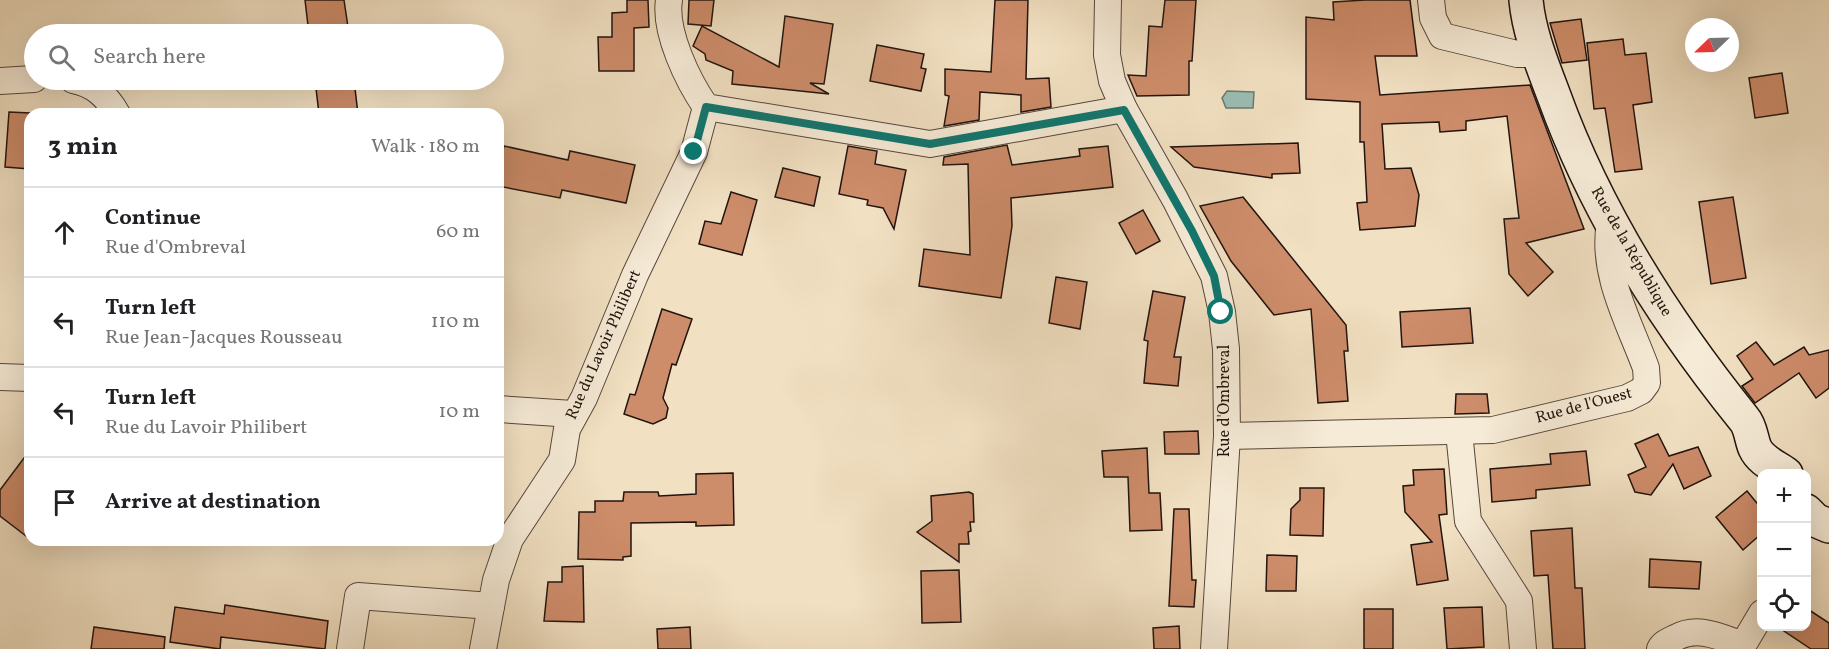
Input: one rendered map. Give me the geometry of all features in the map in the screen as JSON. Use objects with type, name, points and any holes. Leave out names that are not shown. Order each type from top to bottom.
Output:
[{"type":"street","points":[[669,0],[667,13],[689,83],[706,107],[930,144],[1124,110]]},
{"type":"street","name":"Rue d'Ombreval","points":[[1108,0],[1107,55],[1112,81],[1124,110],[1175,199],[1214,276],[1226,349],[1227,436],[1214,649]]},
{"type":"street","points":[[1431,0],[1433,18],[1442,36],[1517,54],[1538,54]]},
{"type":"street","name":"Rue de la République","points":[[1526,0],[1538,54],[1578,154],[1610,223],[1664,313],[1703,369],[1747,422],[1755,449],[1764,460],[1778,469]]},
{"type":"street","points":[[0,81],[24,80]]},
{"type":"street","points":[[97,90],[108,98],[114,108]]},
{"type":"street","name":"Rue du Lavoir Philibert","points":[[483,649],[491,606],[510,539],[562,459],[567,429],[573,414],[584,398],[635,275],[694,152],[706,107]]},
{"type":"street","name":"Rue de l'Ouest","points":[[1227,436],[1493,430],[1627,398],[1641,391],[1647,383],[1646,368],[1609,268],[1607,241],[1610,223]]},
{"type":"street","points":[[0,377],[24,378]]},
{"type":"street","points":[[504,409],[573,414]]},
{"type":"street","points":[[1460,432],[1468,521],[1519,601],[1523,649]]},
{"type":"street","points":[[350,649],[358,596],[491,606]]},
{"type":"street","points":[[1660,649],[1662,645],[1682,634],[1705,631],[1745,647],[1757,622]]},
{"type":"water","points":[[1227,91],[1254,92],[1253,108],[1226,108],[1222,98]]},
{"type":"building","points":[[305,0],[344,0],[348,24],[308,24]]},
{"type":"building","points":[[627,0],[648,0],[649,27],[634,28],[634,71],[599,71],[598,37],[612,37],[612,13],[627,12]]},
{"type":"building","points":[[689,0],[714,0],[711,26],[688,24]]},
{"type":"building","points":[[995,0],[1028,0],[1026,79],[1049,78],[1051,107],[1021,112],[1021,95],[980,92],[979,120],[944,126],[949,96],[945,95],[945,69],[991,72]]},
{"type":"building","points":[[1165,0],[1196,0],[1192,61],[1189,61],[1189,95],[1137,96],[1128,75],[1146,76],[1149,26],[1162,27]]},
{"type":"building","points":[[1410,0],[1417,56],[1375,56],[1380,95],[1530,85],[1584,229],[1526,243],[1553,272],[1528,296],[1509,274],[1504,219],[1519,218],[1507,116],[1466,121],[1466,130],[1440,132],[1439,122],[1382,124],[1385,169],[1411,168],[1419,195],[1415,226],[1360,230],[1357,203],[1367,202],[1364,142],[1360,142],[1360,102],[1306,99],[1306,17],[1334,20],[1333,2]]},
{"type":"building","points":[[785,16],[833,24],[824,84],[810,83],[829,94],[732,84],[733,71],[706,60],[705,54],[693,46],[702,26],[779,67]]},
{"type":"building","points":[[1581,19],[1587,60],[1562,63],[1550,23]]},
{"type":"building","points":[[1623,39],[1625,55],[1646,53],[1652,102],[1633,105],[1642,169],[1615,172],[1605,108],[1594,109],[1587,43]]},
{"type":"building","points":[[877,45],[924,54],[921,68],[926,69],[921,91],[870,81]]},
{"type":"building","points":[[1782,73],[1788,113],[1755,118],[1749,78]]},
{"type":"building","points":[[316,90],[355,90],[357,108],[318,108]]},
{"type":"building","points":[[9,112],[24,113],[24,169],[5,167]]},
{"type":"building","points":[[1298,143],[1300,173],[1272,174],[1272,178],[1194,167],[1171,147]]},
{"type":"building","points":[[1007,145],[1012,165],[1080,156],[1079,149],[1108,146],[1113,187],[1011,198],[1012,226],[1001,298],[919,286],[924,249],[970,255],[968,164],[943,165],[944,157]]},
{"type":"building","points":[[504,146],[568,160],[570,151],[635,165],[626,203],[562,190],[560,198],[504,187]]},
{"type":"building","points":[[848,146],[877,151],[875,164],[906,170],[894,229],[883,208],[867,205],[868,200],[839,194]]},
{"type":"building","points":[[783,168],[820,177],[814,206],[775,197]]},
{"type":"building","points":[[731,192],[757,200],[742,255],[699,244],[705,221],[721,224]]},
{"type":"building","points":[[1243,197],[1346,325],[1348,351],[1344,351],[1348,401],[1318,403],[1311,309],[1274,315],[1231,261],[1200,206]]},
{"type":"building","points":[[1733,197],[1746,278],[1711,284],[1699,202]]},
{"type":"building","points":[[1143,210],[1160,241],[1136,254],[1119,223]]},
{"type":"building","points":[[1056,277],[1087,282],[1080,329],[1049,323]]},
{"type":"building","points":[[1153,291],[1185,297],[1174,357],[1181,357],[1178,386],[1144,383],[1148,341],[1144,340]]},
{"type":"building","points":[[1470,308],[1473,343],[1402,347],[1400,312]]},
{"type":"building","points":[[662,309],[692,319],[676,365],[672,364],[663,398],[668,408],[666,418],[653,424],[624,414],[630,394],[635,395]]},
{"type":"building","points":[[1756,342],[1774,365],[1804,347],[1809,355],[1829,350],[1829,388],[1816,398],[1799,373],[1755,403],[1742,386],[1753,379],[1737,356]]},
{"type":"building","points":[[1456,394],[1487,394],[1489,413],[1455,414]]},
{"type":"building","points":[[1198,431],[1199,454],[1165,454],[1164,432]]},
{"type":"building","points":[[1658,434],[1669,456],[1698,447],[1711,476],[1684,489],[1673,464],[1651,495],[1635,492],[1628,475],[1646,467],[1635,444]]},
{"type":"building","points":[[1147,448],[1149,493],[1160,493],[1162,530],[1130,531],[1128,477],[1104,477],[1102,451]]},
{"type":"building","points":[[1586,451],[1590,485],[1536,490],[1536,498],[1492,502],[1490,469],[1551,464],[1550,454]]},
{"type":"building","points":[[24,458],[24,534],[0,516],[0,490]]},
{"type":"building","points":[[1444,469],[1447,514],[1439,515],[1448,580],[1417,585],[1411,545],[1432,542],[1405,512],[1403,486],[1414,485],[1413,470]]},
{"type":"building","points":[[733,473],[734,525],[696,526],[696,522],[631,523],[631,556],[623,557],[623,560],[578,559],[579,512],[595,512],[595,501],[623,501],[624,492],[658,492],[659,496],[696,494],[696,474]]},
{"type":"building","points":[[1300,488],[1324,488],[1323,536],[1290,535],[1291,509],[1300,500]]},
{"type":"building","points":[[1747,491],[1757,503],[1757,538],[1743,550],[1716,517]]},
{"type":"building","points":[[969,492],[973,494],[974,522],[970,522],[969,544],[959,544],[959,562],[917,532],[932,521],[931,496]]},
{"type":"building","points":[[1174,509],[1189,509],[1192,580],[1196,580],[1194,607],[1169,606]]},
{"type":"building","points":[[1572,528],[1575,588],[1582,588],[1585,649],[1553,649],[1548,575],[1534,576],[1531,531]]},
{"type":"building","points":[[1267,555],[1297,556],[1296,591],[1266,591]]},
{"type":"building","points":[[1650,559],[1701,562],[1699,589],[1649,587]]},
{"type":"building","points":[[583,566],[584,622],[544,621],[548,582],[562,582],[562,567]]},
{"type":"building","points":[[959,570],[961,622],[922,623],[921,571]]},
{"type":"building","points":[[225,605],[328,621],[325,649],[221,637],[220,649],[170,642],[175,607],[224,614]]},
{"type":"building","points":[[1482,607],[1484,647],[1447,649],[1444,608]]},
{"type":"building","points":[[1364,609],[1393,609],[1393,649],[1364,649]]},
{"type":"building","points":[[1811,611],[1829,623],[1829,649],[1811,649],[1784,631],[1811,631]]},
{"type":"building","points":[[1179,626],[1180,649],[1154,649],[1153,628]]},
{"type":"building","points":[[94,627],[165,637],[164,649],[91,649]]},
{"type":"building","points":[[690,627],[691,649],[658,649],[657,629]]},
{"type":"route","points":[[694,152],[706,107],[930,144],[1124,110],[1175,199],[1214,276],[1221,312]]}]
